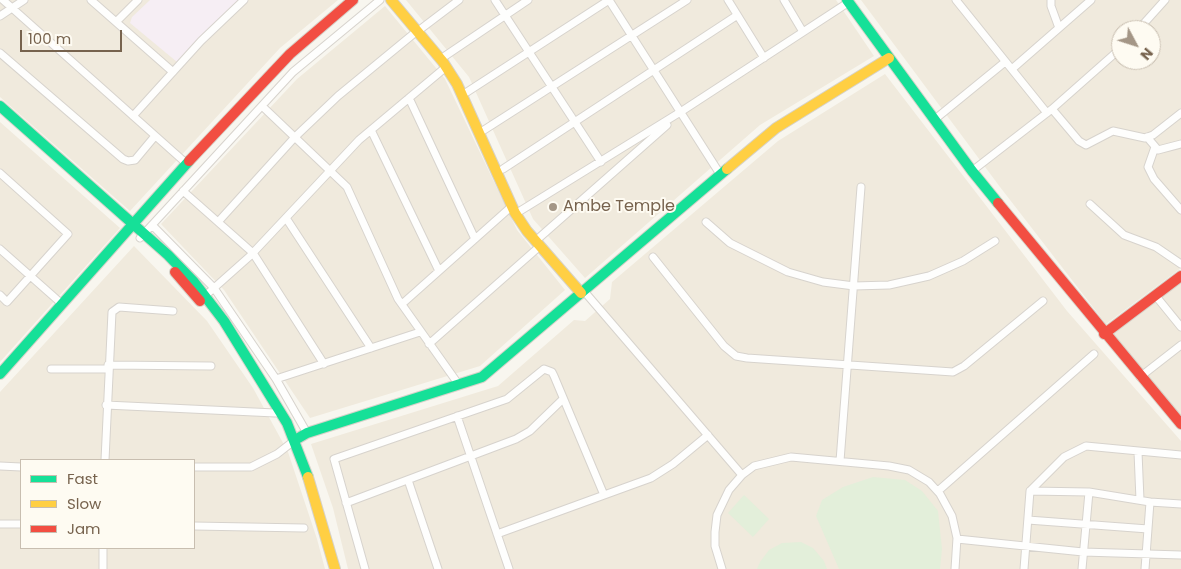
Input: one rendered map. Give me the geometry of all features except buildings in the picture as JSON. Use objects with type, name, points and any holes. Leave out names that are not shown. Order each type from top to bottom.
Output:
[{"type":"street","points":[[4,0],[186,164]]},
{"type":"street","points":[[0,16],[24,0]]},
{"type":"street","points":[[91,0],[173,72]]},
{"type":"street","points":[[116,22],[138,0]]},
{"type":"street","points":[[133,116],[173,72],[244,0]]},
{"type":"street","points":[[0,374],[186,164],[290,54],[353,0]]},
{"type":"street","points":[[142,236],[294,72],[380,0]]},
{"type":"street","points":[[391,0],[445,56],[467,92],[503,168],[516,209]]},
{"type":"street","points":[[398,0],[457,84],[527,231],[540,242],[742,475]]},
{"type":"street","points":[[218,222],[295,137],[338,96],[458,0]]},
{"type":"street","points":[[495,0],[507,15],[574,123],[601,162]]},
{"type":"street","points":[[445,56],[528,0]]},
{"type":"street","points":[[467,92],[609,0],[653,71],[682,111],[720,174]]},
{"type":"street","points":[[484,130],[688,0]]},
{"type":"street","points":[[728,0],[736,16],[764,58]]},
{"type":"street","points":[[784,0],[804,32]]},
{"type":"street","points":[[956,0],[1005,62],[1079,141],[1086,145],[1113,131],[1147,137],[1155,147],[1162,151],[1181,144]]},
{"type":"street","points":[[1051,0],[1051,6],[1060,28]]},
{"type":"street","points":[[1012,69],[1091,0]]},
{"type":"street","points":[[1147,20],[1165,0]]},
{"type":"street","points":[[402,304],[475,239],[516,209],[601,162],[804,32],[848,1],[972,171],[1104,334],[1181,424]]},
{"type":"street","points":[[503,168],[736,16]]},
{"type":"street","points":[[0,53],[123,159],[128,161],[135,160],[155,136]]},
{"type":"street","points":[[972,171],[1050,111],[1111,57]]},
{"type":"street","points":[[195,467],[251,467],[277,454],[294,440],[307,433],[482,377],[776,128],[889,58]]},
{"type":"street","points":[[934,120],[1005,62]]},
{"type":"street","points":[[205,296],[253,253],[371,130],[446,67]]},
{"type":"street","points":[[409,98],[475,239]]},
{"type":"street","points":[[0,106],[132,226],[189,286],[213,317],[294,440]]},
{"type":"street","points":[[262,106],[347,186],[380,262],[402,304],[459,385]]},
{"type":"street","points":[[429,344],[682,111]]},
{"type":"street","points":[[1147,137],[1181,113]]},
{"type":"street","points":[[0,114],[132,226]]},
{"type":"street","points":[[371,130],[438,271]]},
{"type":"street","points":[[1155,147],[1148,167],[1154,179],[1181,210]]},
{"type":"street","points":[[0,172],[68,234],[8,302],[0,295]]},
{"type":"street","points":[[840,461],[861,187]]},
{"type":"street","points":[[183,191],[253,253],[324,364]]},
{"type":"street","points":[[1090,204],[1124,235],[1156,247],[1181,264]]},
{"type":"street","points":[[286,218],[371,348]]},
{"type":"street","points":[[706,222],[730,243],[758,259],[788,272],[823,282],[854,286],[889,285],[928,276],[963,261],[995,240]]},
{"type":"street","points":[[152,225],[214,288],[276,380],[307,433]]},
{"type":"street","points":[[142,236],[194,282],[205,296],[256,370],[287,422],[315,497],[335,569]]},
{"type":"street","points":[[0,249],[62,304]]},
{"type":"street","points":[[653,257],[724,346],[736,356],[747,358],[953,372],[964,366],[1043,301]]},
{"type":"street","points":[[1104,334],[1181,276]]},
{"type":"street","points":[[1155,295],[1181,327]]},
{"type":"street","points":[[105,459],[110,317],[114,310],[120,307],[173,311]]},
{"type":"street","points":[[276,380],[420,332]]},
{"type":"street","points":[[1140,377],[1181,345]]},
{"type":"street","points":[[938,491],[1094,354]]},
{"type":"street","points":[[51,368],[211,366]]},
{"type":"street","points":[[365,569],[334,459],[507,399],[544,369],[552,372],[604,495]]},
{"type":"street","points":[[346,503],[471,457],[530,431],[563,399]]},
{"type":"street","points":[[106,406],[275,413]]},
{"type":"street","points":[[457,416],[509,569]]},
{"type":"street","points":[[497,534],[651,478],[673,464],[708,435]]},
{"type":"street","points":[[1024,569],[1030,491],[1075,450],[1086,446],[1181,455]]},
{"type":"street","points":[[1138,452],[1140,500]]},
{"type":"street","points":[[722,569],[715,546],[718,516],[729,490],[742,475],[754,466],[790,458],[840,461],[909,470],[929,482],[938,491],[952,516],[957,540],[955,569]]},
{"type":"street","points":[[0,466],[20,467]]},
{"type":"street","points":[[408,480],[438,569]]},
{"type":"street","points":[[1030,491],[1089,492],[1150,502],[1181,504]]},
{"type":"street","points":[[1082,569],[1084,524],[1089,492]]},
{"type":"street","points":[[1145,569],[1150,502]]},
{"type":"street","points":[[1028,520],[1148,529]]},
{"type":"street","points":[[0,524],[20,524]]},
{"type":"street","points":[[195,526],[304,528]]},
{"type":"street","points":[[957,540],[1083,552],[1181,555]]},
{"type":"street","points":[[103,549],[103,569]]},
{"type":"shaded area","points":[[0,0],[338,0],[280,48],[130,211],[0,97]]},
{"type":"shaded area","points":[[150,0],[240,0],[177,62],[130,23],[132,17]]},
{"type":"shaded area","points":[[406,0],[836,0],[874,56],[760,125],[585,278],[533,219],[469,77]]},
{"type":"shaded area","points":[[861,0],[1181,0],[1181,268],[1106,324],[1000,187]]},
{"type":"shaded area","points":[[385,6],[445,79],[517,230],[565,290],[480,366],[310,418],[224,290],[161,224],[297,79]]},
{"type":"shaded area","points":[[885,74],[1067,311],[1181,441],[1181,569],[348,569],[333,508],[311,444],[498,386],[574,320],[585,321],[610,299],[612,282],[778,141]]},
{"type":"shaded area","points":[[0,122],[120,228],[0,362]]},
{"type":"shaded area","points":[[134,246],[207,321],[253,388],[288,452],[325,569],[0,569],[0,392]]},
{"type":"shaded area","points":[[1181,278],[1181,422],[1106,334]]},
{"type":"green space","points":[[873,477],[905,480],[922,491],[938,511],[942,549],[940,569],[839,569],[816,516],[822,500],[843,487]]},
{"type":"green space","points":[[744,495],[769,519],[753,537],[728,513]]},
{"type":"green space","points":[[801,542],[813,548],[824,561],[827,569],[757,569],[769,550],[782,543]]},
{"type":"traffic: fast","points":[[847,0],[972,171],[998,203]]},
{"type":"traffic: fast","points":[[0,106],[168,255],[194,282],[224,321],[287,423],[308,477]]},
{"type":"traffic: fast","points":[[0,374],[189,161]]},
{"type":"traffic: fast","points":[[295,440],[307,433],[482,377],[727,169]]},
{"type":"traffic: slow","points":[[391,0],[443,62],[457,84],[515,213],[527,231],[581,293]]},
{"type":"traffic: slow","points":[[727,169],[776,128],[889,58]]},
{"type":"traffic: slow","points":[[308,477],[335,569]]},
{"type":"traffic: jam","points":[[189,161],[290,54],[353,0]]},
{"type":"traffic: jam","points":[[998,203],[1181,424]]},
{"type":"traffic: jam","points":[[175,272],[200,301]]},
{"type":"traffic: jam","points":[[1104,334],[1181,276]]},
{"type":"place","name":"Ambe Temple","points":[[553,207]]}]
